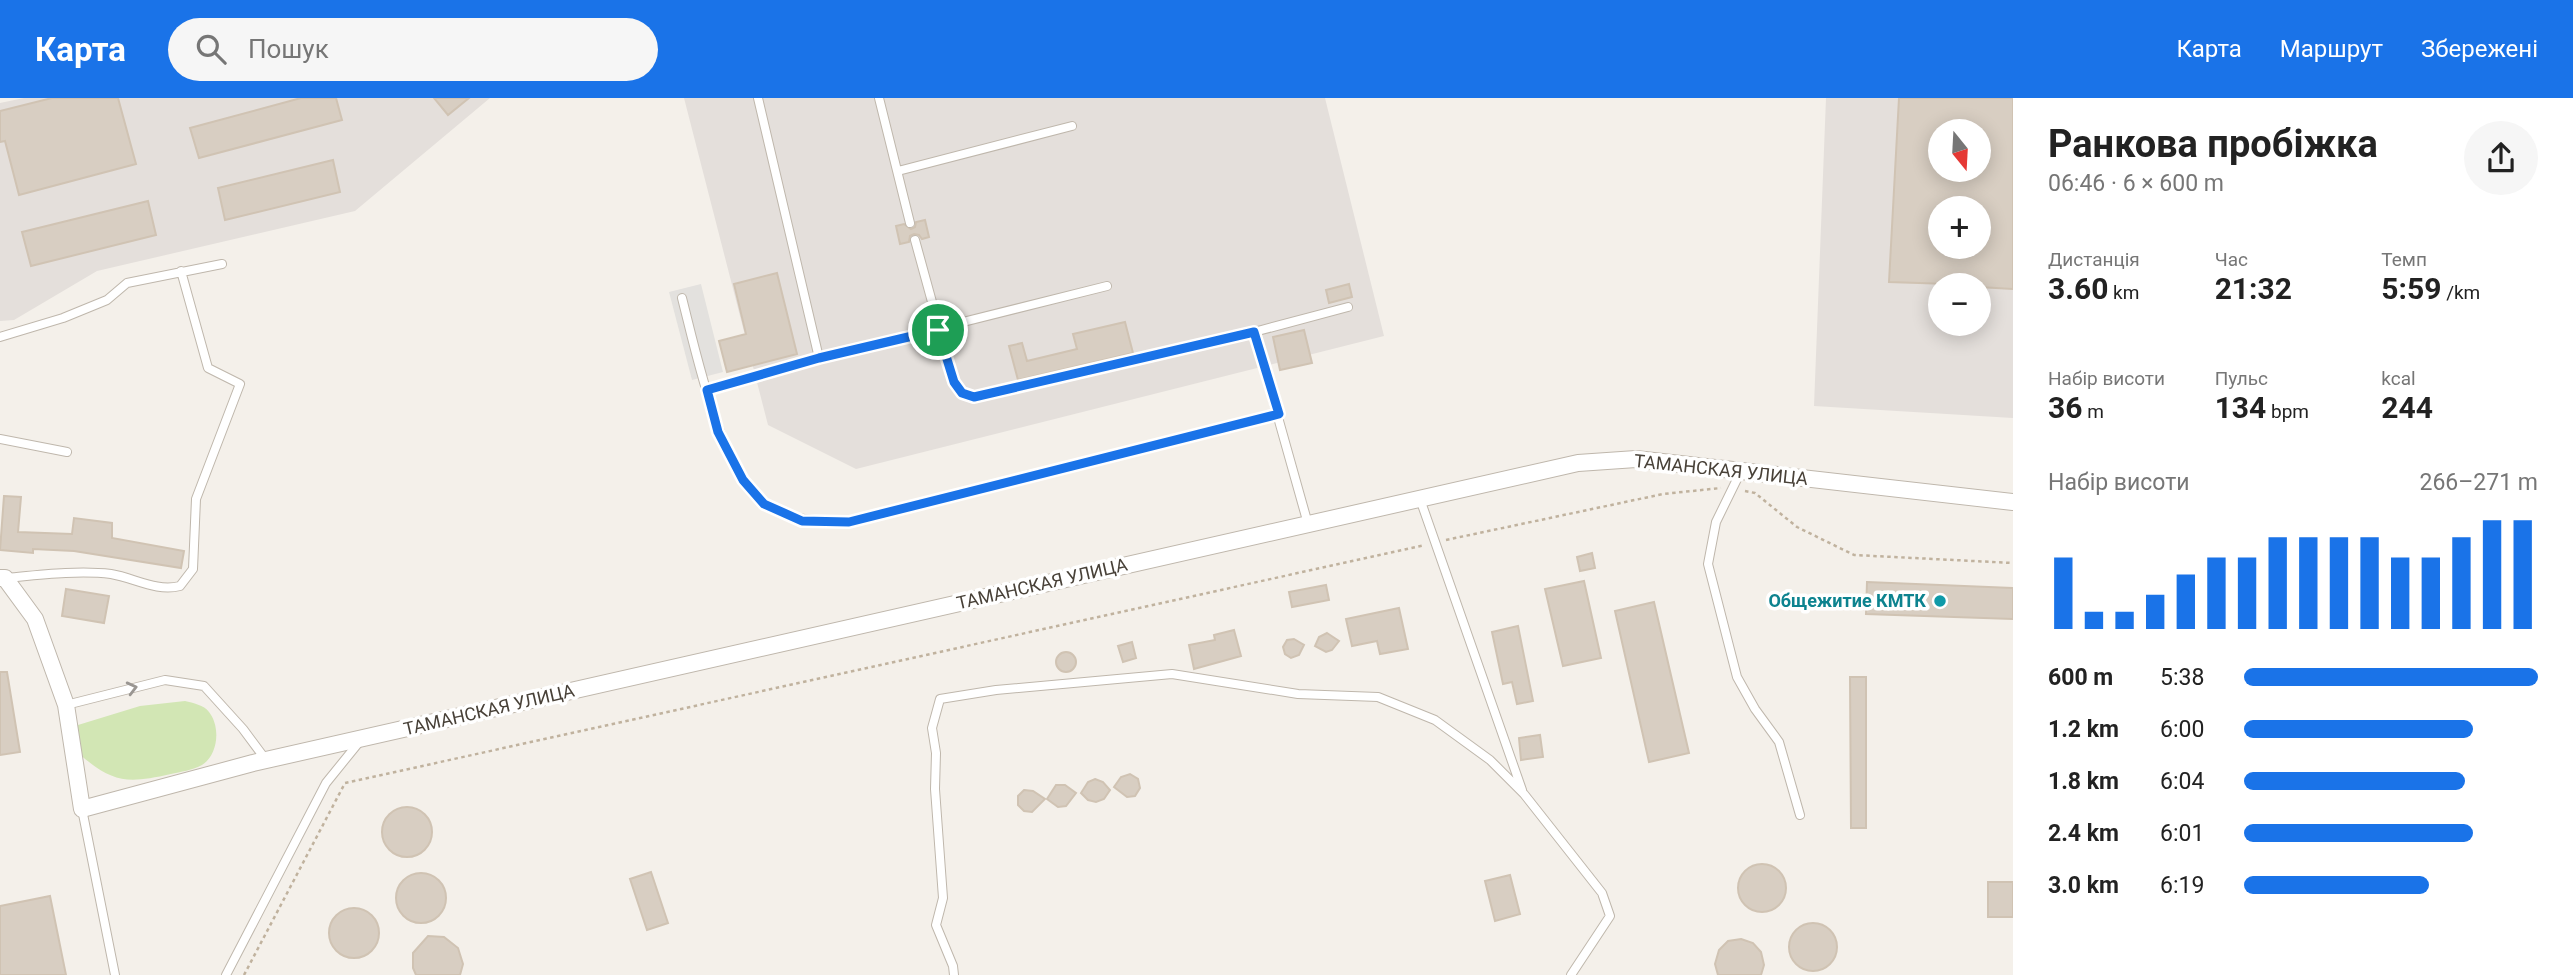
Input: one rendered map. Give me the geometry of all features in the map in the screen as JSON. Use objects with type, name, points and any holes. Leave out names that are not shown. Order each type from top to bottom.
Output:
[{"type":"street","name":"ТАМАНСКАЯ УЛИЦА","points":[[82,809],[266,760],[1578,463],[1636,459],[2013,502]]},
{"type":"street","points":[[3,578],[34,619],[66,705],[82,809]]},
{"type":"lane","points":[[758,98],[819,358]]},
{"type":"lane","points":[[759,108],[764,98]]},
{"type":"lane","points":[[879,98],[910,223]]},
{"type":"lane","points":[[898,171],[1072,127]]},
{"type":"lane","points":[[915,240],[954,382],[962,393],[974,397],[1254,332],[1348,307]]},
{"type":"lane","points":[[0,337],[22,328],[63,318],[107,300],[128,283],[222,264]]},
{"type":"lane","points":[[3,578],[43,574],[111,574],[166,590],[180,586],[193,569],[196,499],[240,384],[208,368],[181,271]]},
{"type":"lane","points":[[707,390],[819,358],[1107,286]]},
{"type":"lane","points":[[681,298],[718,432],[743,480],[764,504],[802,521],[849,522],[1279,414]]},
{"type":"lane","points":[[1254,332],[1308,524]]},
{"type":"lane","points":[[0,439],[67,452]]},
{"type":"lane","points":[[1741,471],[1716,522],[1708,564],[1737,677],[1755,709],[1779,742],[1800,816]]},
{"type":"lane","points":[[1420,499],[1524,794]]},
{"type":"lane","points":[[954,975],[953,966],[936,925],[943,898],[935,789],[936,753],[932,728],[940,699],[996,690],[1172,674],[1298,694],[1378,697],[1435,720],[1490,760],[1524,794],[1570,856],[1602,893],[1611,916],[1571,975]]},
{"type":"lane","points":[[66,705],[165,680],[204,686],[243,729],[266,760]]},
{"type":"lane","points":[[226,975],[326,783],[361,740]]},
{"type":"lane","points":[[82,809],[115,975]]},
{"type":"path","points":[[244,975],[345,783],[1663,494],[1715,488],[1755,493],[1797,527],[1854,555],[2013,563]]},
{"type":"shaded area","points":[[24,98],[490,98],[355,211],[97,271],[14,320],[0,321],[0,103]]},
{"type":"shaded area","points":[[684,98],[1325,98],[1384,336],[856,469],[768,425]]},
{"type":"shaded area","points":[[1826,98],[2013,98],[2013,418],[1814,406]]},
{"type":"shaded area","points":[[701,284],[723,372],[692,380],[669,292]]},
{"type":"green space","points":[[185,701],[207,710],[215,725],[216,740],[212,755],[198,767],[131,780],[101,770],[78,753],[78,725],[140,706]]},
{"type":"building","points":[[52,98],[118,98],[136,164],[19,195],[5,141],[0,142],[0,111]]},
{"type":"building","points":[[301,98],[336,98],[342,120],[199,158],[190,128]]},
{"type":"building","points":[[434,98],[469,98],[448,115]]},
{"type":"building","points":[[1899,98],[2013,98],[2013,289],[1991,288],[1991,273],[1928,273],[1928,283],[1889,282]]},
{"type":"building","points":[[333,160],[340,192],[225,220],[218,188]]},
{"type":"building","points":[[148,201],[156,235],[31,266],[22,232]]},
{"type":"building","points":[[925,220],[929,237],[922,239],[914,234],[910,236],[909,242],[900,244],[896,226],[904,224],[911,229],[916,222]]},
{"type":"building","points":[[777,273],[797,354],[727,372],[719,341],[746,334],[734,284]]},
{"type":"building","points":[[1349,284],[1352,297],[1329,303],[1326,290]]},
{"type":"building","points":[[1125,322],[1133,353],[1018,380],[1009,346],[1022,343],[1027,361],[1077,349],[1073,334]]},
{"type":"building","points":[[1304,330],[1312,363],[1280,370],[1273,337]]},
{"type":"building","points":[[4,496],[21,497],[18,532],[72,534],[74,518],[112,523],[112,538],[184,551],[181,568],[74,551],[33,549],[33,553],[0,550]]},
{"type":"building","points":[[1592,553],[1595,568],[1580,571],[1577,557]]},
{"type":"building","points":[[1584,581],[1601,658],[1563,666],[1545,589]]},
{"type":"building","name":"Общежитие КМТК","points":[[1867,582],[2013,588],[2013,619],[1866,614]]},
{"type":"building","points":[[1326,585],[1329,600],[1292,607],[1289,592]]},
{"type":"building","points":[[66,589],[109,596],[104,623],[62,616]]},
{"type":"building","points":[[1654,602],[1689,753],[1649,762],[1615,611]]},
{"type":"building","points":[[1399,608],[1408,649],[1380,654],[1377,641],[1352,646],[1346,619]]},
{"type":"building","points":[[1518,626],[1533,701],[1517,704],[1512,682],[1503,684],[1492,632]]},
{"type":"building","points":[[1234,630],[1241,656],[1194,669],[1189,645],[1215,640],[1214,635]]},
{"type":"building","points":[[1327,633],[1339,641],[1332,650],[1326,652],[1315,646],[1319,637]]},
{"type":"building","points":[[1294,639],[1304,645],[1299,655],[1291,658],[1285,654],[1283,647],[1287,640]]},
{"type":"building","points":[[1132,642],[1136,658],[1123,662],[1118,646]]},
{"type":"building","points":[[1066,652],[1073,655],[1076,662],[1073,669],[1066,672],[1059,669],[1056,662],[1059,655]]},
{"type":"building","points":[[0,672],[7,672],[20,752],[0,755]]},
{"type":"building","points":[[1850,677],[1866,677],[1866,828],[1851,828]]},
{"type":"building","points":[[1540,735],[1543,757],[1521,760],[1519,738]]},
{"type":"building","points":[[1130,774],[1138,779],[1140,788],[1135,796],[1127,797],[1114,787],[1121,777]]},
{"type":"building","points":[[1095,779],[1103,782],[1110,790],[1104,799],[1096,802],[1088,800],[1081,793],[1088,782]]},
{"type":"building","points":[[1056,785],[1065,785],[1076,793],[1066,806],[1058,807],[1047,799]]},
{"type":"building","points":[[1024,790],[1033,791],[1045,799],[1032,812],[1024,811],[1018,805],[1018,796]]},
{"type":"building","points":[[407,807],[425,814],[432,832],[425,850],[407,857],[389,850],[382,832],[389,814]]},
{"type":"building","points":[[1762,864],[1771,865],[1779,871],[1785,879],[1785,897],[1779,905],[1771,911],[1762,912],[1753,911],[1745,905],[1739,897],[1738,888],[1739,879],[1745,871],[1753,865]]},
{"type":"building","points":[[651,872],[668,923],[647,930],[630,879]]},
{"type":"building","points":[[421,873],[439,880],[446,898],[439,916],[421,923],[403,916],[396,898],[403,880]]},
{"type":"building","points":[[1510,875],[1520,914],[1495,921],[1485,881]]},
{"type":"building","points":[[1988,882],[2013,882],[2013,917],[1988,917]]},
{"type":"building","points":[[50,896],[66,975],[0,975],[0,906]]},
{"type":"building","points":[[354,908],[372,915],[379,933],[372,951],[354,958],[336,951],[329,933],[336,915]]},
{"type":"building","points":[[1813,923],[1822,924],[1830,930],[1836,938],[1836,956],[1830,964],[1822,970],[1813,971],[1804,970],[1796,964],[1790,956],[1789,947],[1790,938],[1796,930],[1804,924]]},
{"type":"building","points":[[428,936],[444,937],[458,948],[463,964],[460,975],[416,975],[413,953]]},
{"type":"building","points":[[1741,939],[1753,943],[1761,952],[1764,965],[1761,975],[1718,975],[1715,964],[1719,950],[1728,941]]},
{"type":"place","name":"Общежитие КМТК","points":[[1940,601]]},
{"type":"route","points":[[938,330],[954,382],[962,393],[974,397],[1254,332],[1279,414],[849,522],[802,521],[764,504],[743,480],[718,432],[707,390],[819,358],[938,330]]}]
